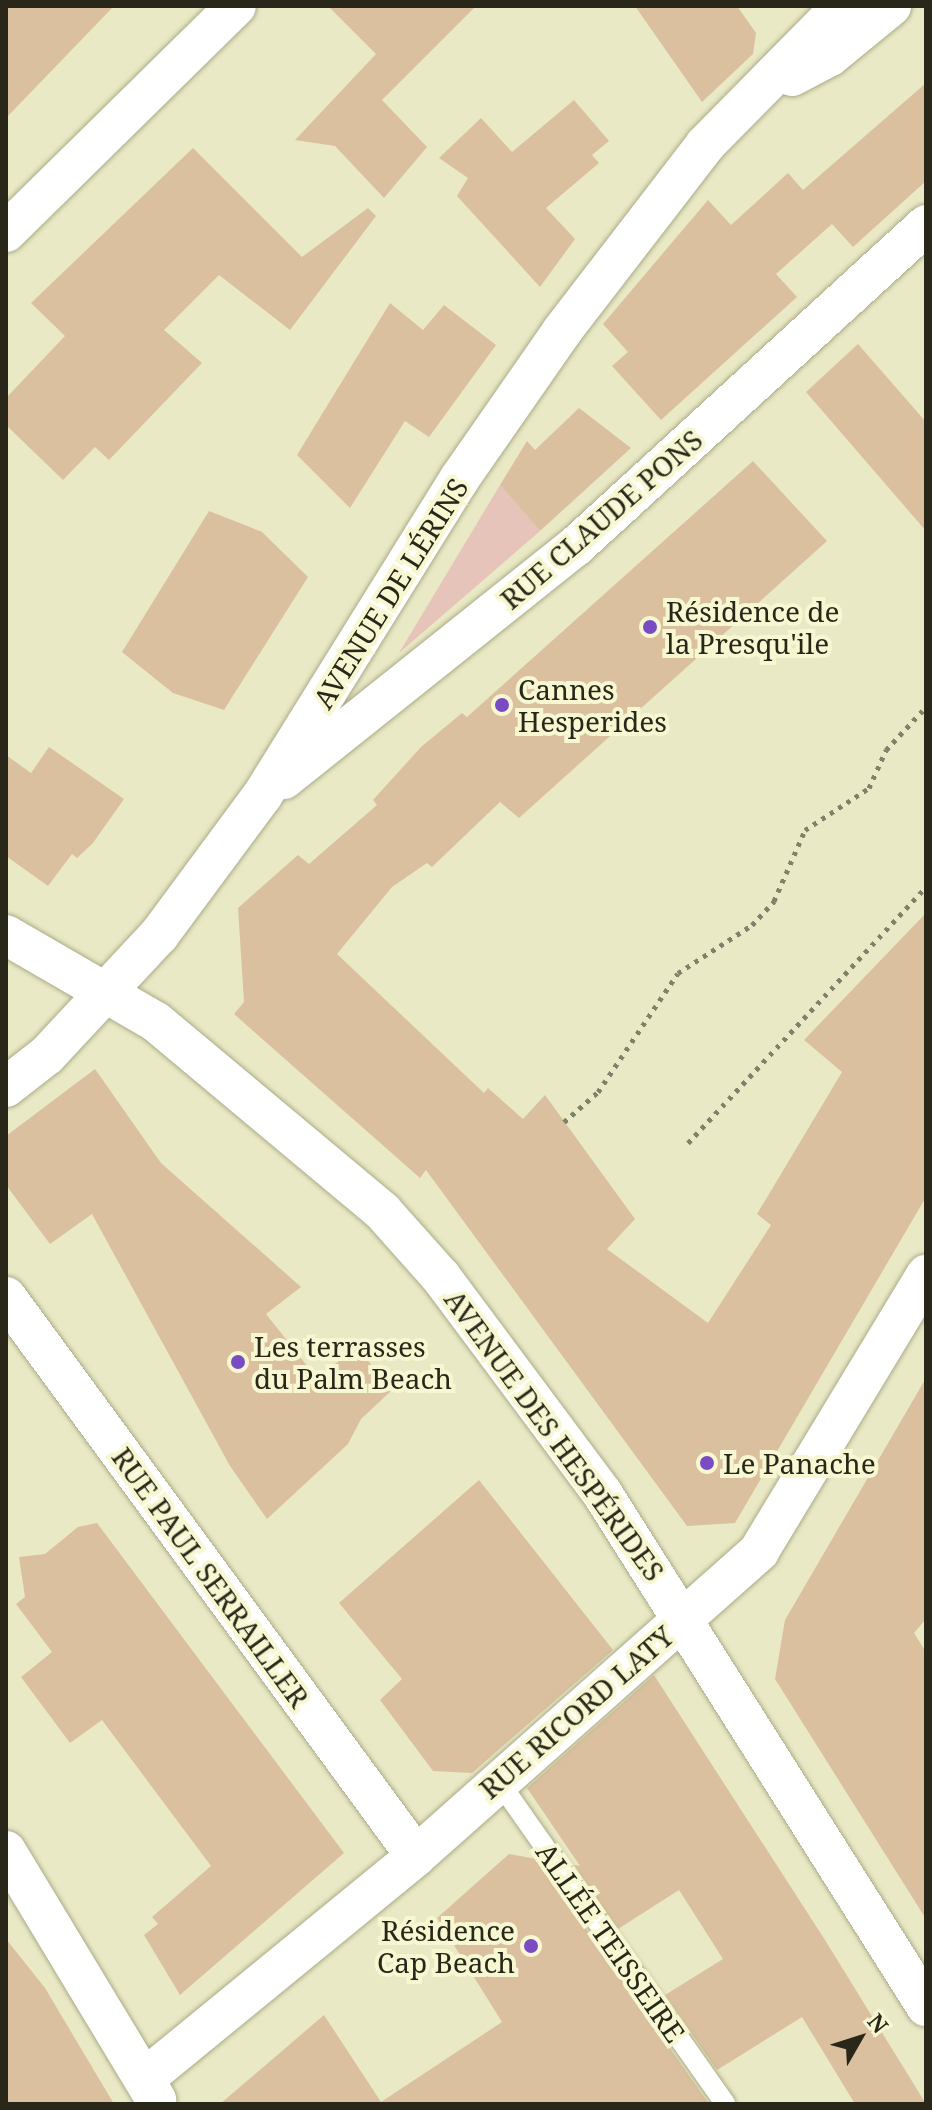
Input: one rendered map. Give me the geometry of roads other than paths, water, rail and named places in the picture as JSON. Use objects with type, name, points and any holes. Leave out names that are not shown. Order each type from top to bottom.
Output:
[{"type":"street","points":[[6,232],[236,6]]},
{"type":"street","points":[[763,88],[805,20],[806,6]]},
{"type":"street","name":"AVENUE DE LÉRINS","points":[[6,1087],[107,995],[262,796],[460,478],[562,331],[676,180],[842,6]]},
{"type":"street","name":"AVENUE DE LÉRINS","points":[[763,88],[830,56],[891,6]]},
{"type":"street","name":"RUE CLAUDE PONS","points":[[262,796],[576,546],[926,225]]},
{"type":"street","name":"AVENUE DES HESPÉRIDES","points":[[6,935],[156,1022],[383,1212],[522,1379],[685,1617],[926,2006]]},
{"type":"street","name":"RUE RICORD LATY","points":[[151,2092],[416,1856],[497,1779],[759,1551],[926,1275]]},
{"type":"street","name":"RUE PAUL SERRAILLER","points":[[6,1297],[416,1856]]},
{"type":"street","points":[[6,1851],[151,2092]]},
{"type":"lane","name":"ALLÉE TEISSEIRE","points":[[497,1779],[725,2104]]},
{"type":"place","name":"Résidence de la Presqu'ile","points":[[650,627]]},
{"type":"place","name":"Cannes Hesperides","points":[[502,705]]},
{"type":"place","name":"Les terrasses du Palm Beach","points":[[238,1362]]},
{"type":"place","name":"Le Panache","points":[[707,1463]]},
{"type":"place","name":"Résidence Cap Beach","points":[[531,1946]]}]
